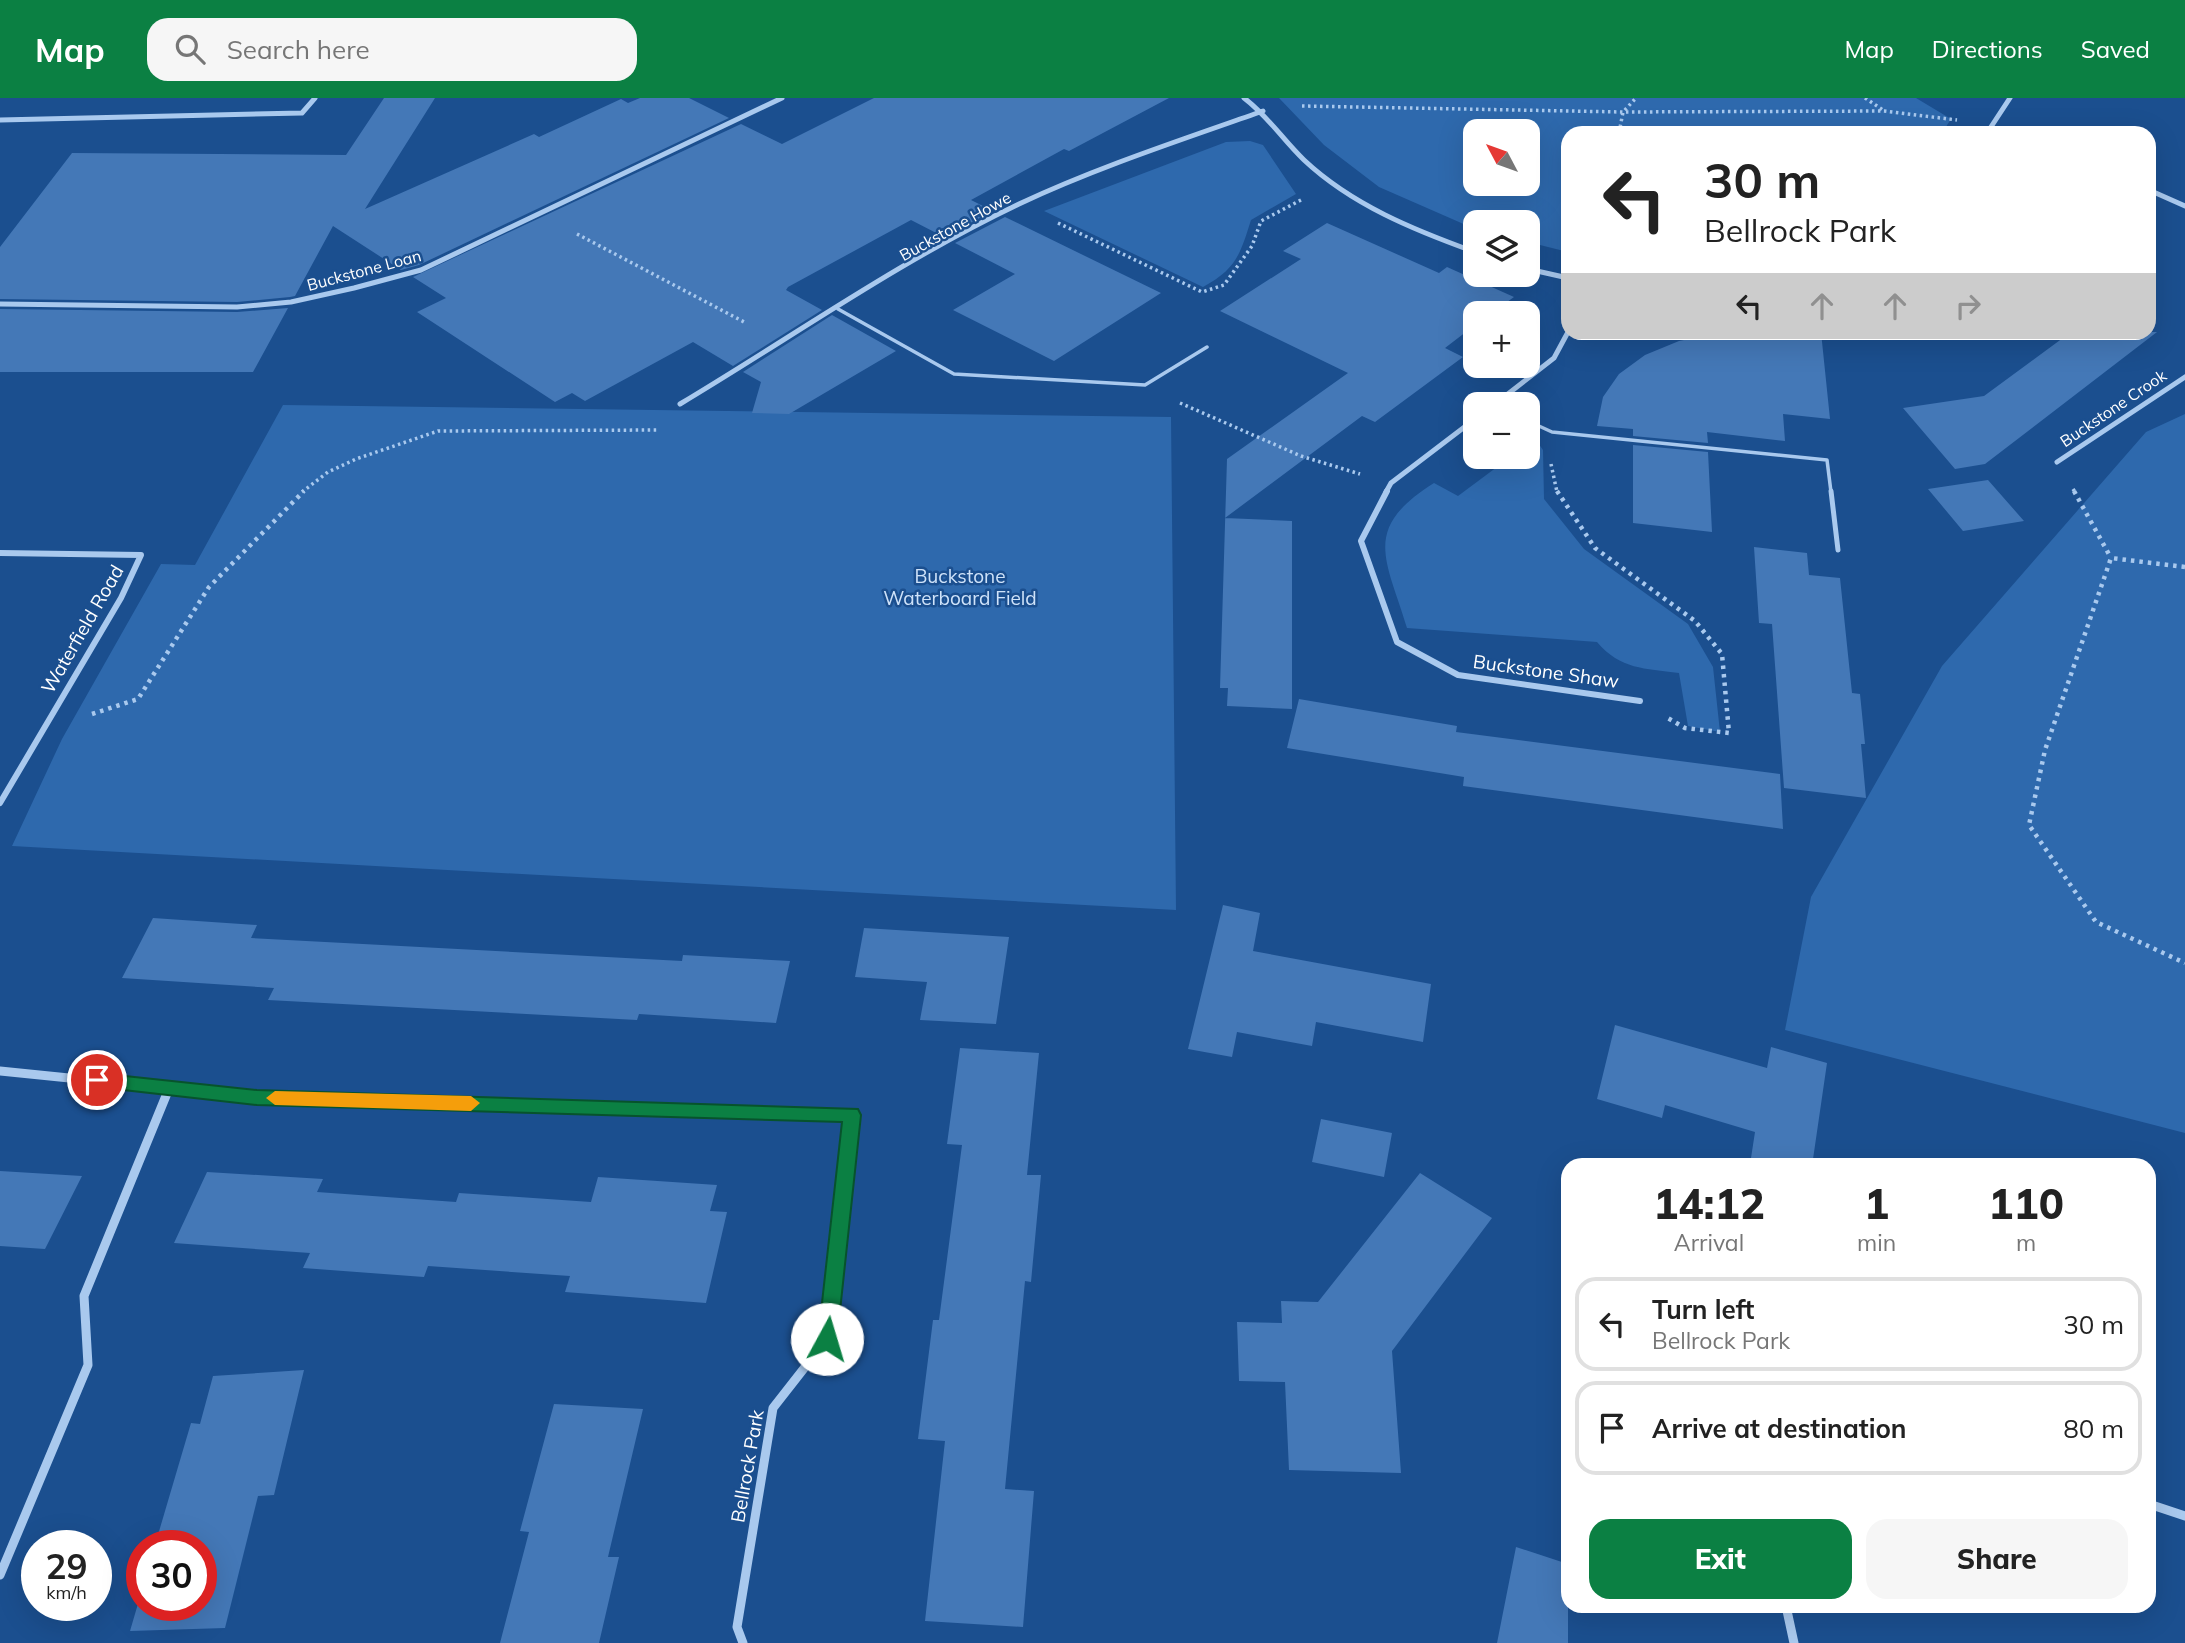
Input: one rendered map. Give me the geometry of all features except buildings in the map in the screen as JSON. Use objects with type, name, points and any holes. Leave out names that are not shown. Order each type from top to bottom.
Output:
[{"type":"street","points":[[0,120],[302,113],[315,98]]},
{"type":"street","name":"Buckstone Loan","points":[[0,304],[237,307],[291,302],[421,270],[782,98]]},
{"type":"street","points":[[1244,98],[1263,111],[1302,158],[1332,183],[1378,212],[1463,247]]},
{"type":"street","points":[[1992,126],[2010,98]]},
{"type":"street","name":"Buckstone Howe","points":[[680,404],[947,242],[1019,204],[1105,168],[1263,111]]},
{"type":"street","points":[[2156,193],[2185,206]]},
{"type":"street","points":[[1540,272],[1561,276]]},
{"type":"street","points":[[1510,392],[1554,358],[1564,340]]},
{"type":"street","name":"Buckstone Crook","points":[[2057,462],[2185,377]]},
{"type":"street","name":"Buckstone Shaw","points":[[1463,428],[1391,483],[1361,541],[1398,642],[1458,674],[1640,701]]},
{"type":"street","name":"Waterfield Road","points":[[0,553],[141,555],[121,598],[0,803]]},
{"type":"street","name":"Bellrock Park","points":[[0,1072],[170,1086],[257,1097],[852,1115],[827,1339],[773,1408],[737,1626],[743,1643]]},
{"type":"street","points":[[0,1575],[88,1364],[84,1296],[170,1086]]},
{"type":"street","points":[[2156,1506],[2185,1516]]},
{"type":"street","points":[[1788,1613],[1794,1643]]},
{"type":"lane","points":[[838,309],[954,374],[1144,385],[1207,347]]},
{"type":"lane","points":[[1540,426],[1552,432],[1828,460],[1838,550]]},
{"type":"path","points":[[1620,126],[1623,112],[1636,98]]},
{"type":"path","points":[[1865,98],[1884,111]]},
{"type":"path","points":[[1263,111],[1286,106],[1623,112],[1884,111],[1951,119],[1973,126]]},
{"type":"path","points":[[1019,204],[1202,292],[1224,285],[1252,246],[1261,221],[1332,183]]},
{"type":"path","points":[[539,214],[783,342]]},
{"type":"path","points":[[1144,385],[1204,415],[1301,456],[1391,483]]},
{"type":"path","points":[[41,730],[138,699],[209,587],[292,500],[328,472],[356,459],[438,431],[669,429]]},
{"type":"path","points":[[1552,432],[1550,461],[1558,497],[1595,548],[1695,621],[1722,654],[1729,733],[1685,729],[1640,701]]},
{"type":"path","points":[[2057,462],[2111,558],[2045,750],[2029,825],[2096,922],[2185,963]]},
{"type":"path","points":[[2111,558],[2185,567]]},
{"type":"green space","points":[[1279,98],[1916,98],[1951,119],[1946,126],[1561,126],[1561,250],[1540,245],[1540,210],[1463,210],[1463,224],[1379,187],[1324,145]]},
{"type":"green space","points":[[1250,141],[1263,145],[1296,194],[1251,220],[1244,243],[1230,267],[1203,287],[1044,211],[1226,142]]},
{"type":"green space","name":"Buckstone Waterboard Field","points":[[283,405],[1171,417],[1176,910],[12,846],[62,739],[161,564],[195,565]]},
{"type":"green space","points":[[2185,414],[2185,1133],[1785,1030],[1811,897],[1942,666],[2146,432]]},
{"type":"green space","points":[[1540,446],[1543,450],[1544,499],[1584,549],[1688,624],[1713,667],[1720,732],[1688,726],[1679,673],[1624,663],[1597,642],[1407,628],[1387,563],[1385,546],[1388,531],[1396,515],[1434,483],[1458,496],[1494,469],[1540,469]]},
{"type":"slow traffic","points":[[275,1098],[471,1103]]},
{"type":"route","points":[[97,1080],[257,1097],[852,1115],[827,1339]]}]
